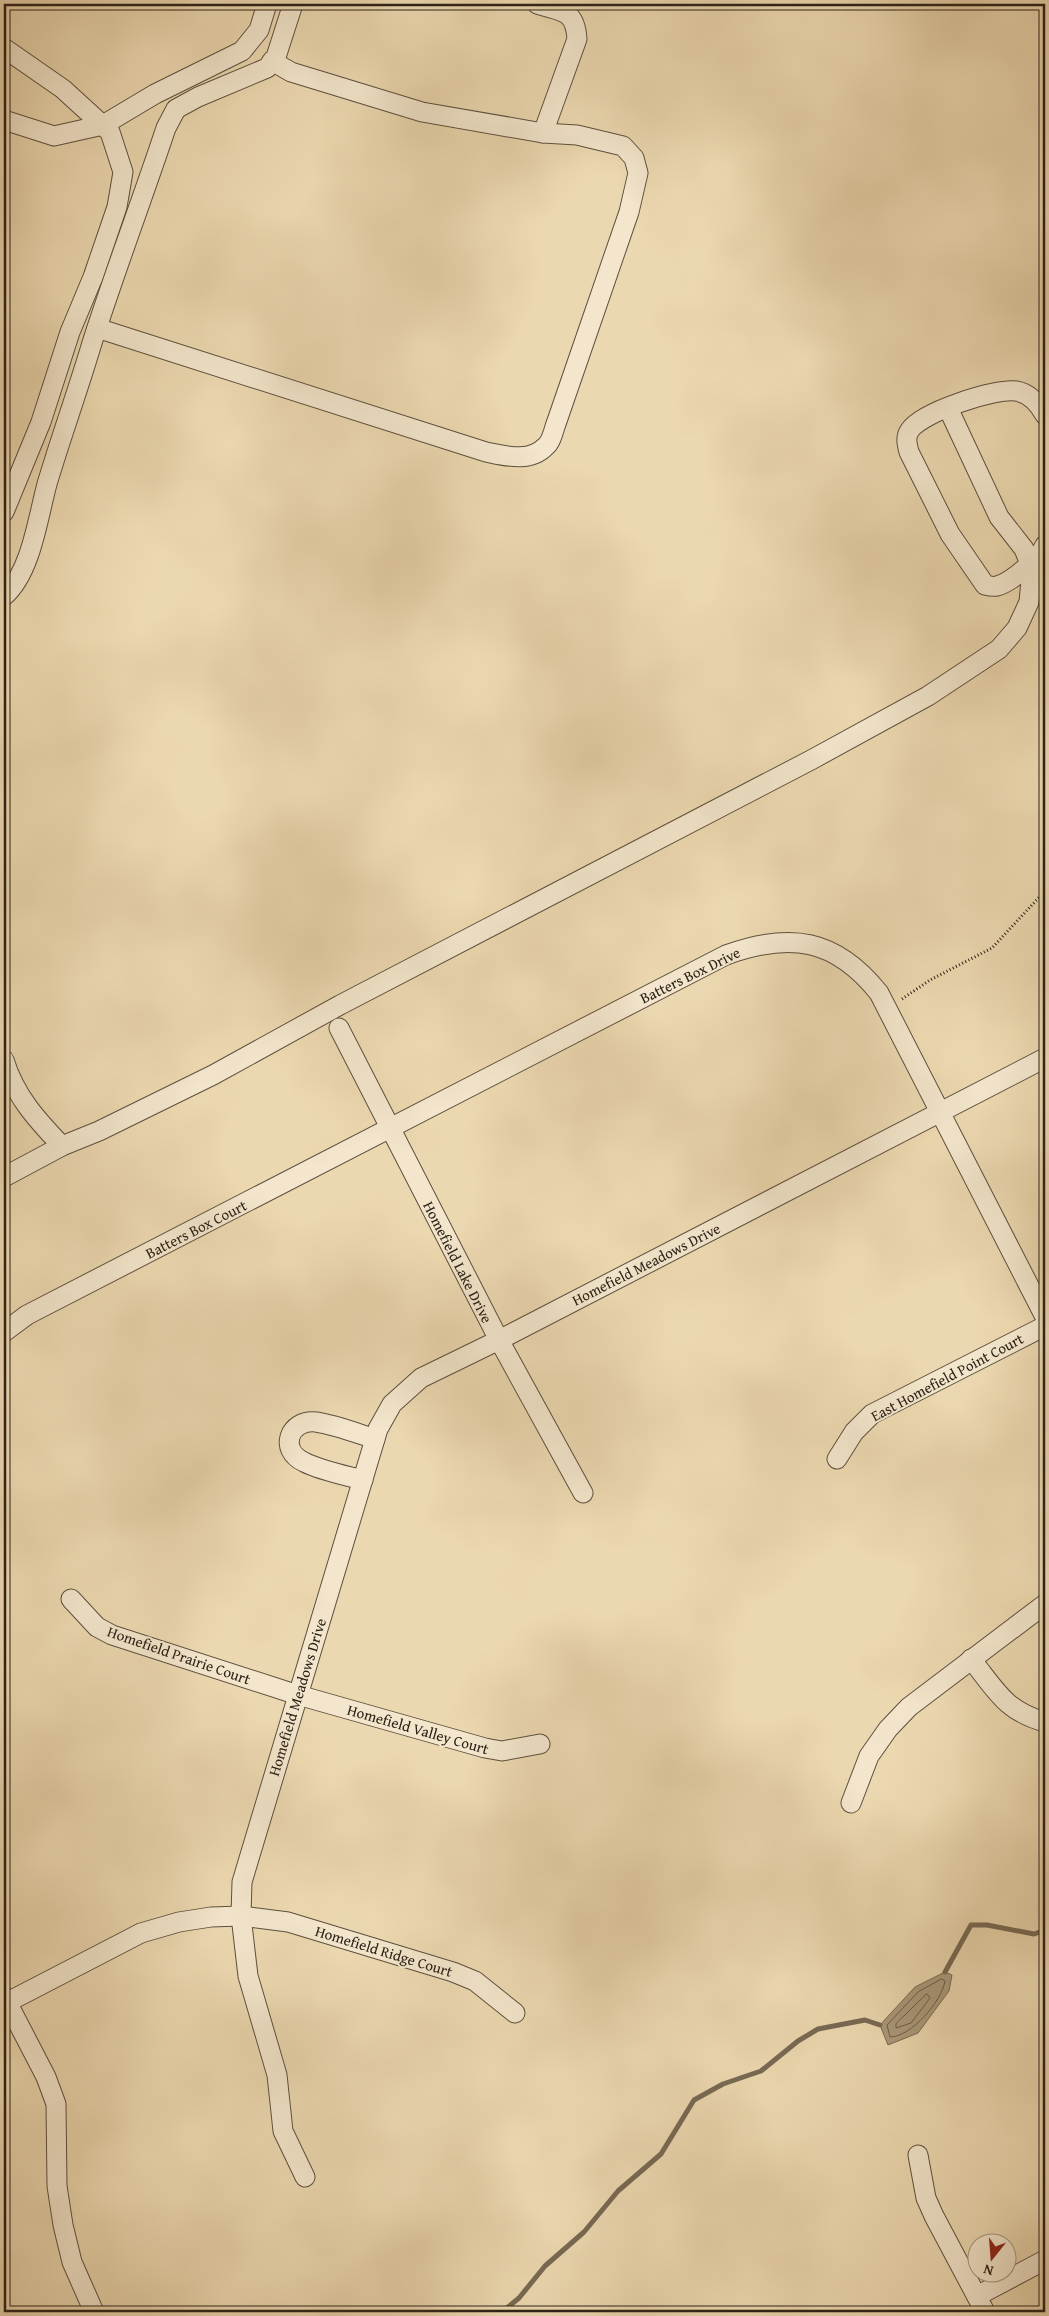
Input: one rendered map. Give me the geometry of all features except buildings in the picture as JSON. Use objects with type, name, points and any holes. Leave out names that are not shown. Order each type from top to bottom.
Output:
[{"type":"street","points":[[4,120],[54,136],[103,125],[156,94],[242,51],[259,30],[267,4]]},
{"type":"street","points":[[4,596],[9,591],[25,562],[39,523],[47,484],[166,128],[176,109],[198,96],[266,68],[276,57],[293,4]]},
{"type":"street","points":[[537,4],[571,16],[576,23],[577,39],[543,133]]},
{"type":"street","points":[[4,48],[63,89],[110,132],[123,172],[117,207],[93,277],[70,332],[41,422],[4,512]]},
{"type":"street","points":[[98,328],[486,452],[514,458],[532,456],[547,446],[629,212],[638,173],[634,158],[623,146],[577,135],[543,133],[422,112],[291,72],[272,61]]},
{"type":"street","points":[[1045,415],[1026,394],[1002,390],[948,408],[918,422],[909,430],[906,440],[909,452],[950,534],[985,585],[999,586],[1030,564],[1045,546]]},
{"type":"street","points":[[4,1177],[62,1146],[99,1131],[213,1074],[340,1005],[811,760],[950,683],[999,649],[1017,628],[1029,602],[1032,569],[1024,549],[999,517],[948,408]]},
{"type":"street","name":"Batters Box Drive","points":[[390,1129],[726,955],[754,945],[780,941],[804,944],[839,956],[864,974],[879,993],[1045,1318]]},
{"type":"street","name":"Homefield Lake Drive","points":[[340,1028],[499,1340],[583,1493]]},
{"type":"street","name":"Homefield Meadows Drive","points":[[305,2177],[282,2131],[277,2075],[248,1976],[241,1916],[242,1882],[375,1439],[392,1404],[421,1378],[499,1340],[1045,1058]]},
{"type":"street","points":[[4,1060],[9,1078],[21,1100],[62,1146]]},
{"type":"street","name":"Batters Box Court","points":[[4,1332],[27,1315],[390,1129]]},
{"type":"street","name":"East Homefield Point Court","points":[[837,1459],[854,1432],[872,1414],[1045,1326]]},
{"type":"street","points":[[363,1480],[303,1462],[291,1453],[288,1442],[299,1424],[315,1422],[375,1439]]},
{"type":"street","name":"Homefield Prairie Court","points":[[71,1599],[97,1627],[112,1635],[298,1695]]},
{"type":"street","points":[[851,1803],[869,1756],[888,1729],[909,1706],[1045,1604]]},
{"type":"street","points":[[971,1659],[1011,1708],[1025,1717],[1045,1722]]},
{"type":"street","name":"Homefield Valley Court","points":[[298,1695],[485,1748],[502,1751],[540,1744]]},
{"type":"street","name":"Homefield Ridge Court","points":[[5,2000],[140,1933],[179,1922],[241,1916],[288,1922],[453,1972],[475,1982],[515,2013]]},
{"type":"street","points":[[5,2000],[46,2077],[56,2104],[57,2186],[62,2225],[72,2262],[94,2312]]},
{"type":"street","points":[[918,2155],[926,2198],[981,2304],[1045,2260]]},
{"type":"path","points":[[887,1009],[930,980],[992,948],[1045,891]]},
{"type":"water","points":[[945,1972],[952,1975],[949,1991],[918,2033],[888,2045],[880,2025],[915,1987]]},
{"type":"waterway","points":[[945,1972],[971,1925],[987,1925],[1034,1934],[1045,1930]]},
{"type":"waterway","points":[[502,2312],[519,2298],[545,2266],[584,2232],[618,2191],[661,2154],[694,2100],[723,2084],[761,2071],[798,2041],[818,2029],[865,2020],[880,2025]]}]
